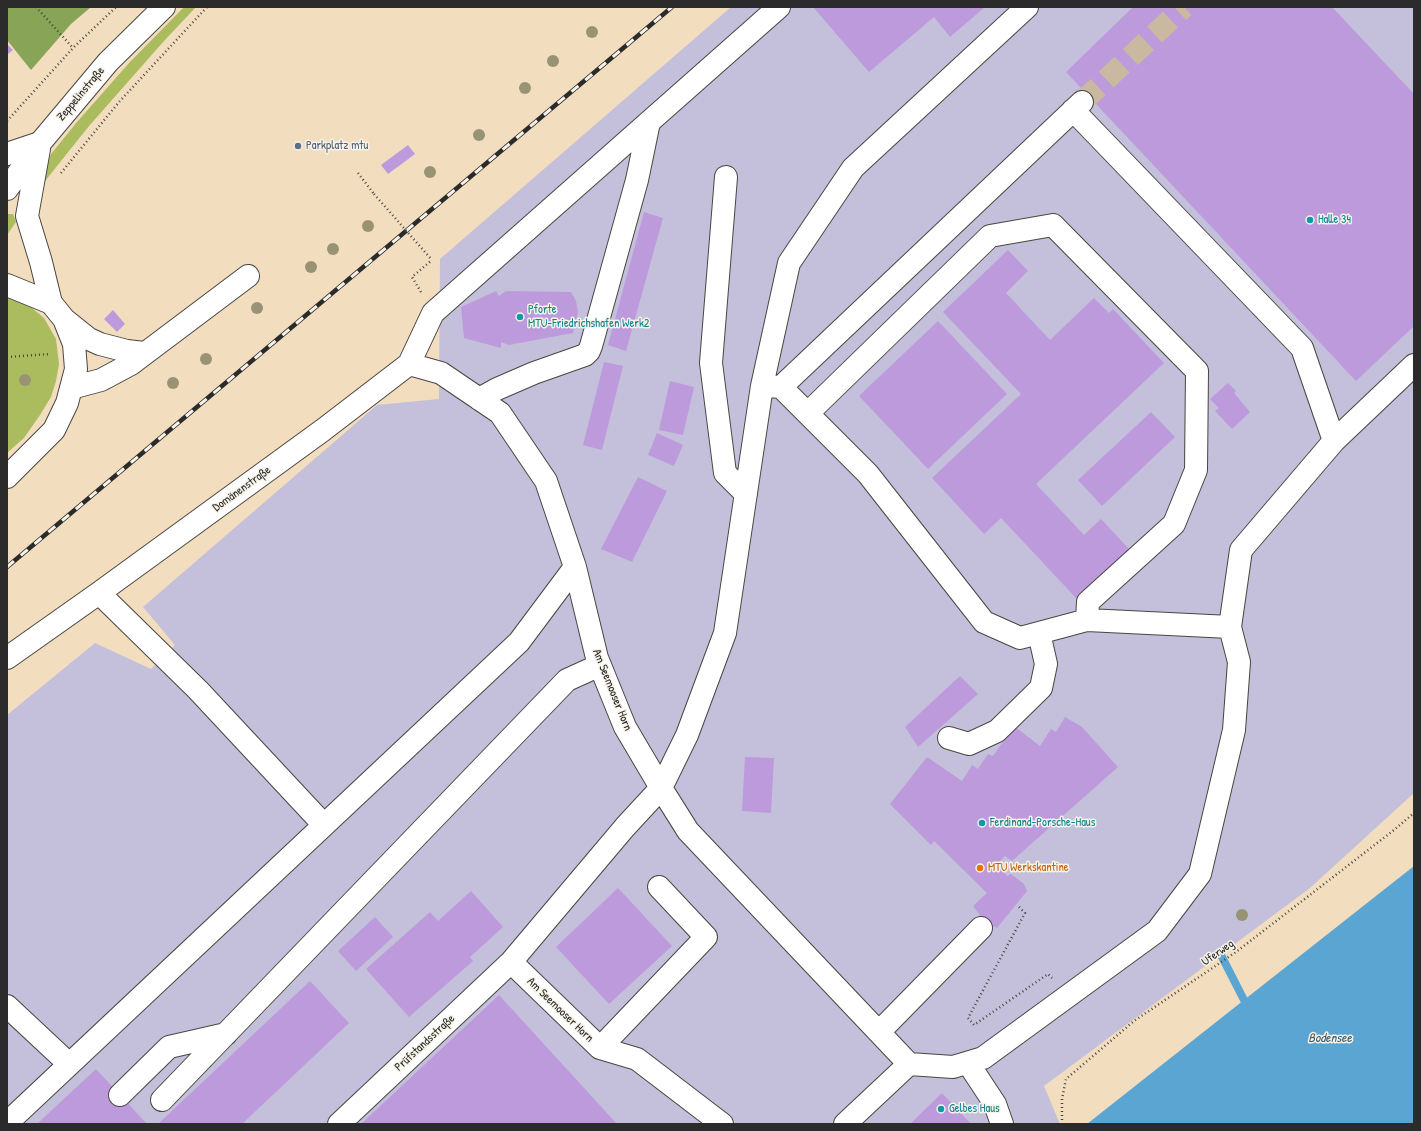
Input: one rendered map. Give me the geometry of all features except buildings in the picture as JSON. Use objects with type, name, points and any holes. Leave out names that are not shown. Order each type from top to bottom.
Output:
[{"type":"street","name":"Zeppelinstraße","points":[[7,189],[40,143],[108,62],[164,7]]},
{"type":"street","name":"Domänenstraße","points":[[7,658],[323,430],[409,364],[433,313],[450,296],[778,7]]},
{"type":"street","points":[[511,962],[625,827],[661,788],[687,735],[725,633],[746,494],[772,386],[789,263],[853,168],[1027,7]]},
{"type":"street","points":[[772,386],[1078,106],[1302,348],[1334,441]]},
{"type":"street","points":[[479,399],[497,389],[534,373],[585,355],[589,351],[637,180],[649,122]]},
{"type":"street","points":[[7,154],[40,143],[26,216],[58,311],[74,344],[76,369],[67,403],[54,430],[7,477]]},
{"type":"street","points":[[726,177],[711,363],[725,473],[746,494]]},
{"type":"street","points":[[808,413],[990,236],[1053,225],[1197,370],[1196,470],[1174,524],[1088,602],[1087,620]]},
{"type":"street","points":[[72,388],[101,380],[131,364],[248,276]]},
{"type":"street","points":[[7,285],[58,311],[89,338],[100,344],[127,352],[144,353]]},
{"type":"street","name":"Am Seemooser Horn","points":[[409,364],[441,373],[500,413],[546,481],[575,567],[597,658],[625,727],[688,831],[909,1064]]},
{"type":"street","points":[[845,1124],[909,1064],[953,1067],[983,1058],[1157,931],[1200,874],[1234,730],[1239,662],[1230,627],[1241,550],[1334,441],[1414,364]]},
{"type":"street","points":[[772,386],[808,413],[868,474],[984,622],[1020,638],[1087,620],[1230,627]]},
{"type":"street","points":[[7,1123],[518,642],[575,567]]},
{"type":"street","points":[[99,593],[198,690],[324,825]]},
{"type":"street","points":[[949,738],[969,744],[997,731],[1041,688],[1046,664],[1039,633]]},
{"type":"street","points":[[162,1100],[567,680],[600,665]]},
{"type":"street","points":[[600,1048],[706,937],[659,887]]},
{"type":"street","points":[[879,1032],[981,928]]},
{"type":"street","name":"Am Seemooser Horn","points":[[511,962],[600,1048],[638,1058],[722,1124]]},
{"type":"street","name":"Prüfstandsstraße","points":[[339,1124],[511,962]]},
{"type":"street","points":[[7,1006],[70,1064]]},
{"type":"street","points":[[120,1095],[169,1047],[226,1034]]},
{"type":"street","points":[[968,1063],[995,1104],[1002,1124]]},
{"type":"path","points":[[36,7],[73,48]]},
{"type":"path","points":[[7,121],[73,48],[116,7]]},
{"type":"path","points":[[61,174],[119,102],[207,7]]},
{"type":"path","points":[[358,173],[374,194],[432,260],[412,277]]},
{"type":"path","points":[[7,357],[75,352]]},
{"type":"path","name":"Uferweg","points":[[1062,1124],[1062,1099],[1066,1079],[1134,1021],[1236,952],[1414,813]]},
{"type":"path","points":[[1019,907],[1025,913],[968,1018],[974,1025],[1048,974],[1055,982]]},
{"type":"shaded area","points":[[731,7],[1414,7],[1414,793],[1310,888],[1044,1086],[1060,1124],[7,1124],[7,715],[95,643],[151,669],[175,645],[143,607],[377,405],[439,399],[440,259]]},
{"type":"green space","points":[[7,7],[91,7],[71,24],[31,70],[7,40]]},
{"type":"green space","points":[[184,7],[196,7],[89,126],[41,186],[43,173],[51,154],[129,63]]},
{"type":"green space","points":[[8,214],[13,214],[16,222],[7,235]]},
{"type":"green space","points":[[7,297],[26,303],[44,318],[56,339],[59,364],[51,397],[24,438],[7,453]]},
{"type":"water","name":"Bodensee","points":[[1414,866],[1414,1124],[1087,1124],[1244,1000]]},
{"type":"waterway","points":[[1221,955],[1244,1000]]},
{"type":"tunnel","points":[[1082,102],[1184,7]]},
{"type":"railway","points":[[7,567],[672,7]]},
{"type":"place","name":"Parkplatz mtu","points":[[298,146]]},
{"type":"place","name":"Halle 34","points":[[1310,220]]},
{"type":"place","name":"Pforte MTU-Friedrichshafen Werk2","points":[[520,317]]},
{"type":"place","name":"Ferdinand-Porsche-Haus","points":[[982,823]]},
{"type":"place","name":"MTU Werkskantine","points":[[980,868]]},
{"type":"place","name":"Gelbes Haus","points":[[941,1109]]}]
